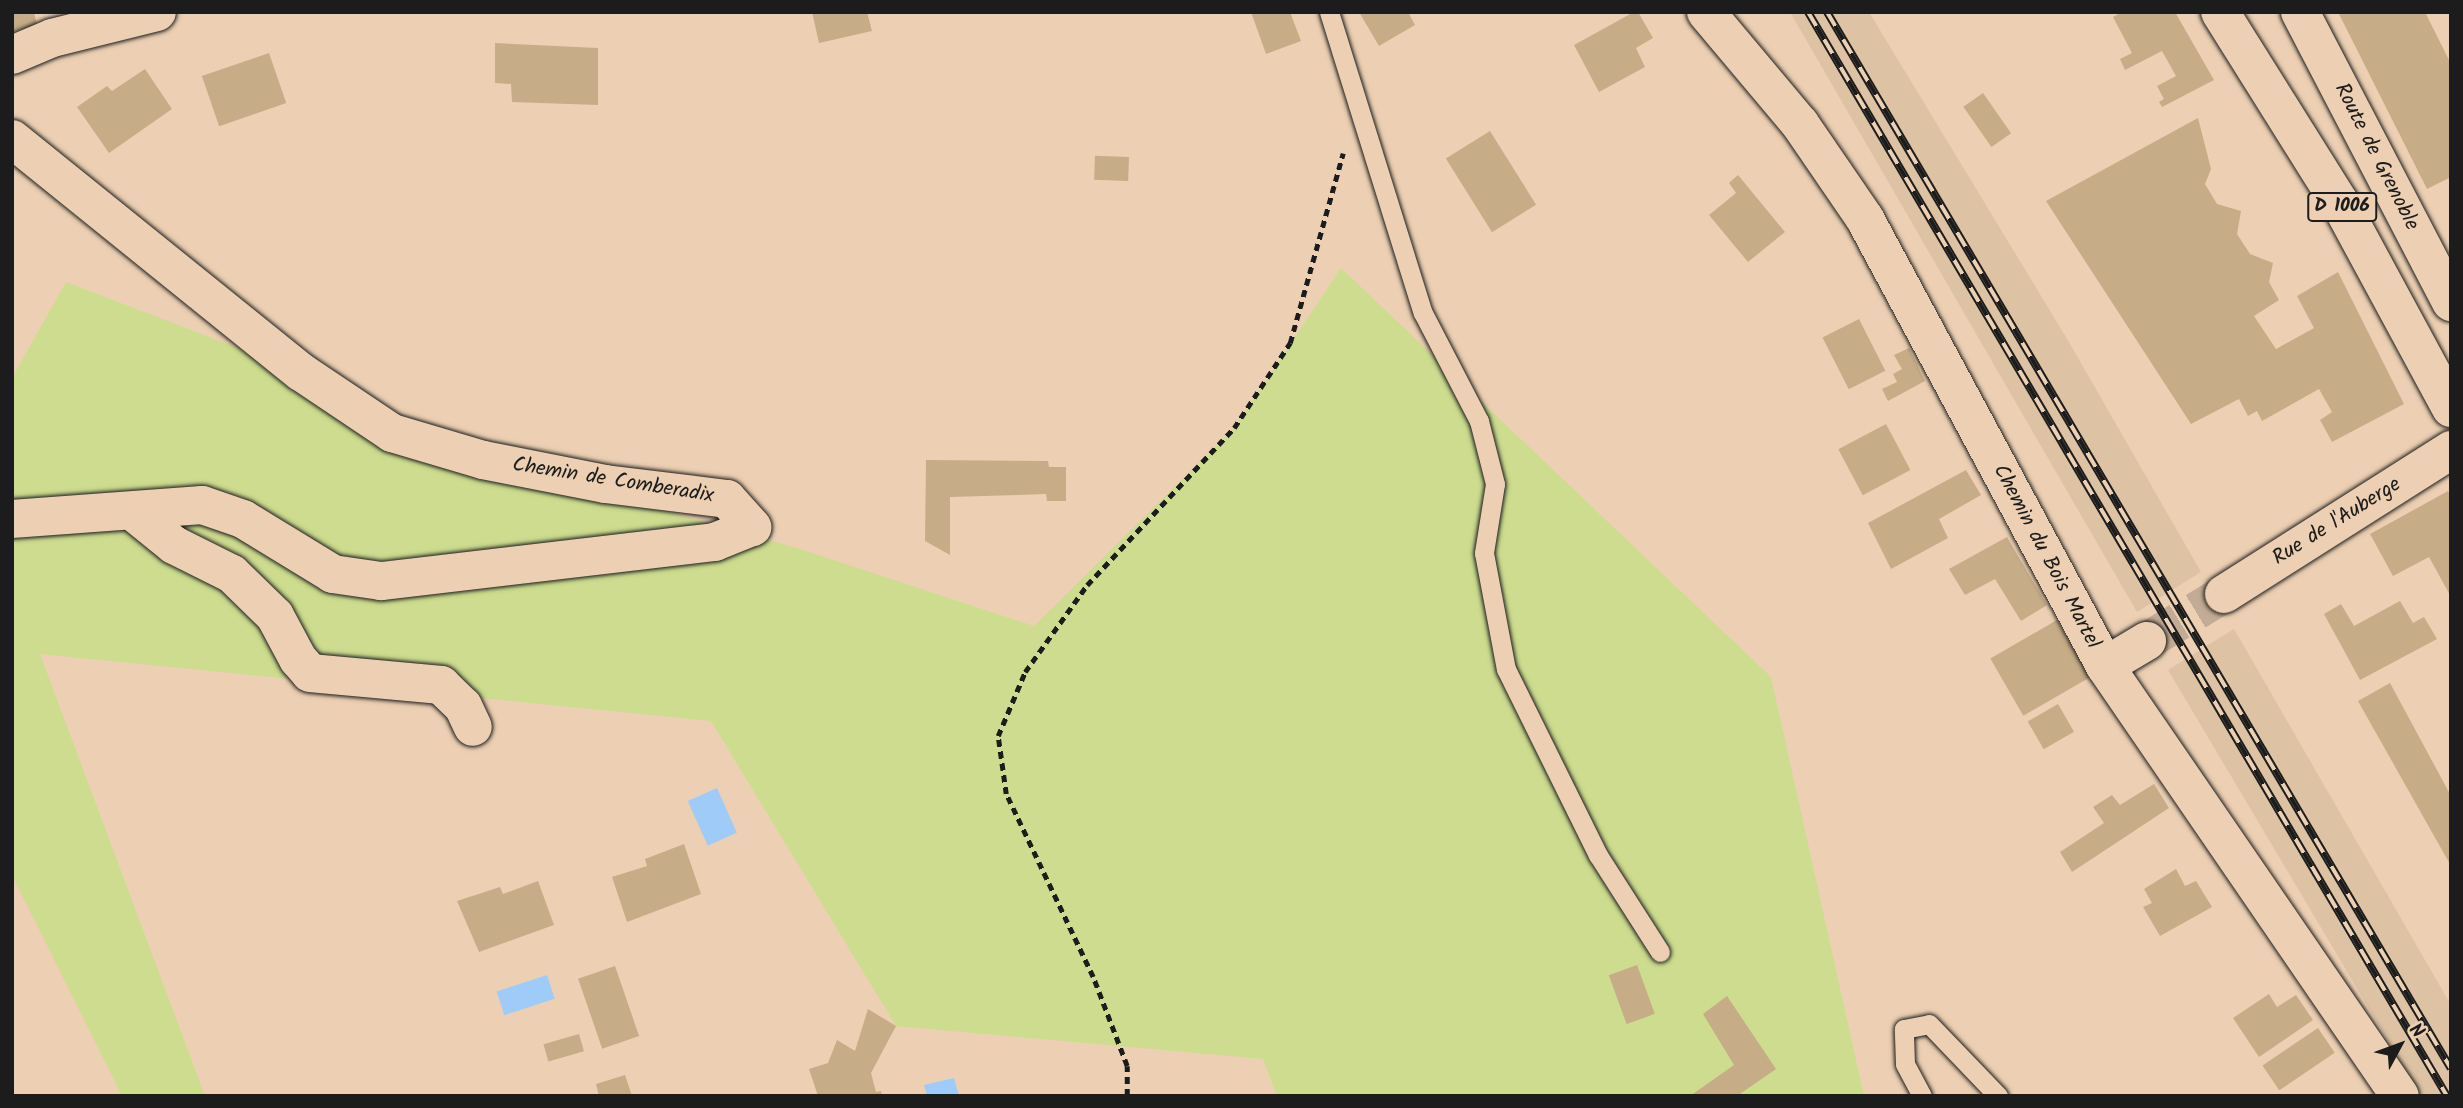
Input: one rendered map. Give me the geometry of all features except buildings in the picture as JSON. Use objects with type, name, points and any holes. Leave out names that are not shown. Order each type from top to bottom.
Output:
[{"type":"street","points":[[12,55],[52,38],[157,12]]},
{"type":"street","name":"Chemin du Bois Martel","points":[[1706,12],[1800,124],[1865,219],[2105,666],[2400,1096]]},
{"type":"street","name":"D 1006","points":[[2220,12],[2340,203],[2451,408]]},
{"type":"street","name":"Route de Grenoble","points":[[2300,12],[2451,302]]},
{"type":"street","name":"Chemin de Comberadix","points":[[12,139],[301,372],[392,433],[483,460],[605,484],[727,499],[752,527],[715,542],[382,581],[333,574],[243,519],[202,505],[12,519]]},
{"type":"street","name":"Rue de l'Auberge","points":[[2224,594],[2451,450]]},
{"type":"street","points":[[132,511],[174,545],[232,573],[275,617],[298,659],[310,673],[441,685],[463,706],[473,727]]},
{"type":"street","points":[[2105,666],[2147,641]]},
{"type":"lane","points":[[1329,12],[1356,109],[1423,313],[1479,421],[1495,484],[1483,553],[1506,669],[1598,855],[1660,952]]},
{"type":"lane","points":[[1922,1096],[1905,1063],[1903,1029],[1929,1024],[1998,1096]]},
{"type":"path","points":[[1128,1096],[1127,1066],[1093,977],[1006,794],[998,736],[1025,672],[1087,585],[1234,428],[1290,343],[1356,109]]},
{"type":"shaded area","points":[[1790,12],[1869,12],[2066,337],[2201,572],[2137,612]]},
{"type":"shaded area","points":[[2234,629],[2451,1005],[2451,1096],[2421,1096],[2168,670]]},
{"type":"green space","points":[[1341,268],[1771,677],[1864,1096],[1277,1096],[1263,1059],[896,1026],[711,721],[40,654],[205,1096],[122,1096],[12,875],[12,378],[66,282],[301,372],[483,460],[797,548],[1034,626],[1234,428]]},
{"type":"water","points":[[717,788],[737,833],[708,846],[688,801]]},
{"type":"water","points":[[547,975],[555,999],[504,1015],[497,991]]},
{"type":"water","points":[[954,1078],[959,1096],[927,1096],[924,1085]]},
{"type":"tunnel","points":[[2147,641],[2224,594]]},
{"type":"railway","points":[[1808,12],[2447,1096]]},
{"type":"railway","points":[[1827,12],[2451,1069]]}]
